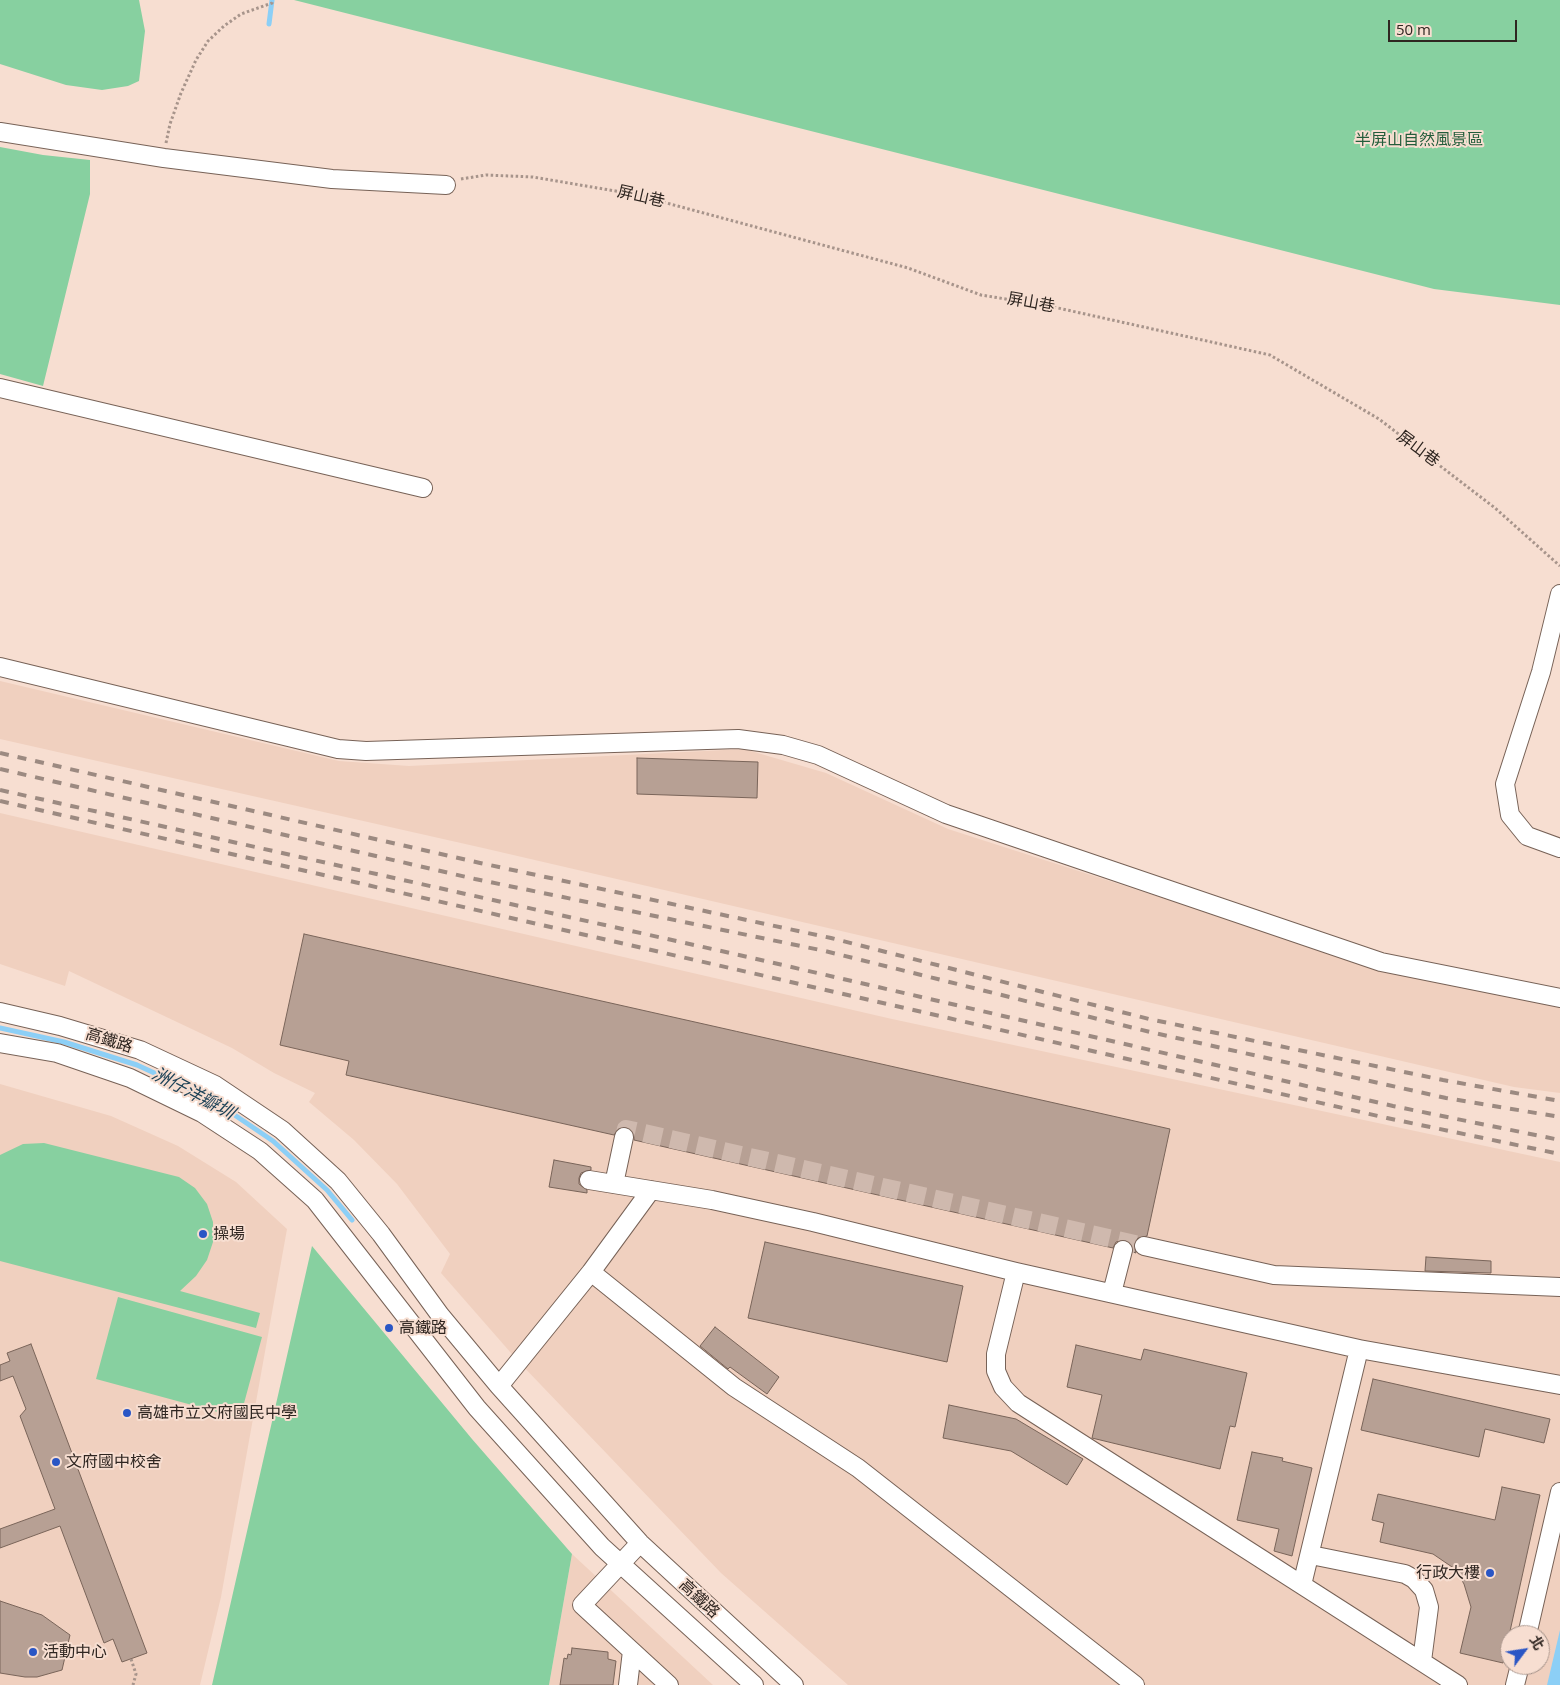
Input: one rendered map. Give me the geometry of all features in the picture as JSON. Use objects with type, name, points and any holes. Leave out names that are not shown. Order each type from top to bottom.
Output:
[{"type":"street","points":[[0,132],[164,158],[332,179],[446,185]]},
{"type":"street","points":[[0,388],[423,488]]},
{"type":"street","points":[[1560,594],[1541,672],[1505,784],[1510,815],[1527,836],[1560,848]]},
{"type":"street","points":[[0,666],[338,749],[366,751],[738,739],[783,745],[818,756],[946,814],[1381,962],[1560,998]]},
{"type":"street","name":"高鐵路","points":[[0,1012],[60,1026],[140,1050],[215,1085],[282,1130],[338,1181],[381,1234],[440,1314],[499,1386],[640,1543],[794,1685]]},
{"type":"street","name":"高鐵路","points":[[0,1043],[57,1053],[130,1078],[202,1113],[260,1151],[315,1200],[477,1408],[619,1565],[754,1685]]},
{"type":"street","points":[[614,1184],[624,1137]]},
{"type":"street","points":[[589,1180],[712,1200],[813,1222],[1016,1272],[1359,1349],[1560,1385]]},
{"type":"street","points":[[499,1386],[591,1272],[651,1190]]},
{"type":"street","points":[[1144,1246],[1274,1275],[1560,1287]]},
{"type":"street","points":[[1112,1294],[1124,1250]]},
{"type":"street","points":[[591,1272],[734,1387],[858,1468],[1135,1685]]},
{"type":"street","points":[[1016,1272],[996,1354],[996,1371],[1003,1387],[1018,1403],[1458,1685]]},
{"type":"street","points":[[1302,1585],[1359,1349]]},
{"type":"street","points":[[1529,1625],[1560,1492]]},
{"type":"street","points":[[640,1543],[582,1605],[669,1685]]},
{"type":"street","points":[[1310,1555],[1405,1574],[1414,1579],[1424,1590],[1429,1607],[1422,1662]]},
{"type":"street","points":[[628,1685],[632,1651]]},
{"type":"path","points":[[164,158],[170,124],[180,93],[196,60],[208,41],[241,14],[272,2]]},
{"type":"path","name":"屏山巷","points":[[446,185],[467,176],[533,176],[633,194],[908,268],[981,295],[1050,306],[1270,354],[1379,419],[1495,508],[1560,566]]},
{"type":"path","points":[[131,1659],[136,1674],[133,1685]]},
{"type":"shaded area","points":[[0,681],[339,761],[409,766],[744,749],[826,773],[948,829],[1380,968],[1560,1005],[1560,1093],[1514,1087],[483,848],[0,739]]},
{"type":"shaded area","points":[[0,813],[892,1019],[1560,1162],[1560,1685],[848,1685],[721,1573],[518,1361],[441,1273],[450,1254],[397,1184],[354,1140],[309,1102],[315,1093],[274,1073],[232,1048],[69,971],[65,986],[0,964]]},
{"type":"shaded area","name":"高雄市立文府國民中學","points":[[0,1084],[111,1116],[178,1146],[236,1182],[287,1229],[221,1597],[200,1685],[0,1685]]},
{"type":"shaded area","points":[[572,1554],[713,1685],[549,1685]]},
{"type":"green space","points":[[0,0],[139,0],[145,31],[139,81],[128,86],[102,90],[66,85],[0,64]]},
{"type":"green space","name":"半屏山自然風景區","points":[[294,0],[1560,0],[1560,305],[1434,289]]},
{"type":"green space","points":[[0,147],[43,155],[90,160],[90,194],[43,386],[0,374]]},
{"type":"green space","points":[[44,1143],[179,1177],[195,1188],[207,1204],[213,1222],[213,1242],[207,1260],[196,1276],[180,1291],[260,1313],[256,1328],[0,1261],[0,1155],[23,1144]]},
{"type":"green space","points":[[312,1246],[472,1439],[572,1554],[549,1685],[212,1685]]},
{"type":"green space","points":[[118,1297],[262,1337],[240,1418],[96,1379]]},
{"type":"water","points":[[1560,1630],[1560,1685],[1547,1685]]},
{"type":"building","points":[[637,758],[758,762],[757,798],[637,794]]},
{"type":"building","points":[[304,934],[1170,1129],[1147,1236],[1136,1239],[1134,1244],[1136,1253],[1133,1252],[1131,1243],[1125,1240],[1116,1242],[1113,1248],[634,1140],[634,1133],[627,1127],[620,1127],[614,1135],[346,1075],[349,1061],[280,1045]]},
{"type":"building","points":[[554,1160],[591,1167],[591,1170],[581,1173],[579,1178],[579,1184],[587,1190],[587,1193],[549,1187]]},
{"type":"building","points":[[765,1242],[963,1286],[947,1362],[748,1318]]},
{"type":"building","points":[[1426,1257],[1491,1261],[1491,1273],[1425,1271]]},
{"type":"building","points":[[715,1327],[779,1377],[767,1394],[730,1367],[728,1369],[700,1346]]},
{"type":"building","name":"文府國中校舍","points":[[31,1344],[147,1653],[122,1662],[113,1639],[104,1643],[60,1526],[0,1548],[0,1529],[55,1509],[20,1416],[26,1409],[13,1376],[0,1381],[0,1365],[10,1361],[7,1353]]},
{"type":"building","points":[[1076,1345],[1141,1360],[1144,1349],[1247,1373],[1235,1427],[1230,1426],[1220,1469],[1092,1438],[1102,1395],[1067,1387]]},
{"type":"building","points":[[1373,1379],[1550,1419],[1544,1443],[1485,1429],[1479,1457],[1361,1430]]},
{"type":"building","points":[[949,1405],[1016,1419],[1083,1459],[1067,1485],[1011,1451],[943,1438]]},
{"type":"building","points":[[1252,1452],[1283,1458],[1282,1461],[1312,1468],[1292,1556],[1274,1551],[1279,1529],[1237,1520]]},
{"type":"building","name":"行政大樓","points":[[1502,1487],[1540,1495],[1511,1625],[1500,1625],[1500,1662],[1460,1653],[1471,1607],[1464,1584],[1455,1569],[1433,1554],[1380,1542],[1384,1523],[1372,1520],[1378,1494],[1495,1520]]},
{"type":"building","name":"活動中心","points":[[0,1601],[42,1615],[70,1635],[62,1670],[37,1677],[0,1673]]},
{"type":"building","points":[[572,1648],[608,1652],[608,1659],[616,1661],[613,1685],[560,1685],[564,1658],[567,1659],[568,1654],[571,1655]]},
{"type":"waterway","points":[[269,24],[272,0]]},
{"type":"waterway","name":"洲仔洋瓣圳","points":[[0,1028],[64,1042],[137,1065],[211,1099],[273,1141],[327,1190],[352,1220]]},
{"type":"tunnel","points":[[624,1137],[626,1129],[1144,1246]]},
{"type":"railway","points":[[0,753],[480,863],[831,938],[1149,1019],[1443,1080],[1560,1101]]},
{"type":"railway","points":[[0,769],[475,879],[825,951],[1150,1032],[1446,1098],[1560,1117]]},
{"type":"railway","points":[[0,790],[748,957],[1393,1106],[1560,1140]]},
{"type":"railway","points":[[0,801],[1387,1118],[1560,1154]]},
{"type":"place","name":"操場","points":[[203,1234]]},
{"type":"place","name":"高鐵路","points":[[389,1328]]},
{"type":"place","name":"高雄市立文府國民中學","points":[[127,1413]]},
{"type":"place","name":"文府國中校舍","points":[[56,1462]]},
{"type":"place","name":"行政大樓","points":[[1490,1573]]},
{"type":"place","name":"活動中心","points":[[33,1652]]}]
